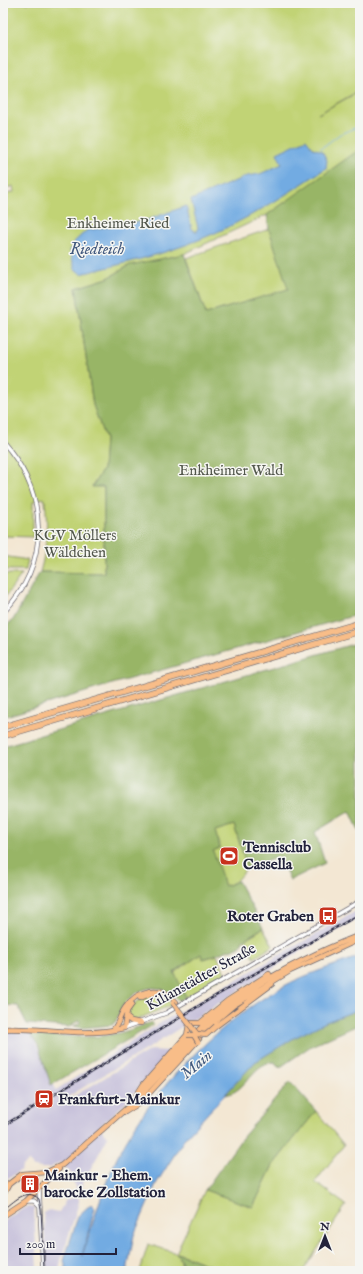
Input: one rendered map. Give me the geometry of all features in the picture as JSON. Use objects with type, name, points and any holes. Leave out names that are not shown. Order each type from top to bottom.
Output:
[{"type":"highway","points":[[3,727],[360,623]]},
{"type":"highway","points":[[3,736],[360,632]]},
{"type":"main road","points":[[190,1023],[200,1023],[238,994],[268,974],[360,934]]},
{"type":"main road","points":[[4,1216],[26,1200],[62,1165],[121,1114],[210,1024],[250,994],[290,971],[360,939]]},
{"type":"main road","points":[[131,1104],[178,1050],[214,1017],[256,986],[293,964]]},
{"type":"main road","points":[[198,1034],[207,1034],[290,971]]},
{"type":"main road","points":[[113,1030],[132,1000],[148,991],[163,992],[170,996],[198,1034],[198,1042],[154,1089],[135,1107],[121,1114]]},
{"type":"main road","points":[[123,1016],[132,1022],[141,1023]]},
{"type":"main road","points":[[123,1016],[124,1028]]},
{"type":"main road","points":[[131,1104],[140,1088],[187,1035],[190,1023]]},
{"type":"main road","name":"Kilianstädter Straße","points":[[3,1029],[26,1029],[76,1033],[124,1028]]},
{"type":"main road","points":[[187,1035],[194,1035],[198,1042]]},
{"type":"main road","points":[[3,1195],[12,1182],[22,1174],[51,1171],[62,1165]]},
{"type":"street","points":[[3,442],[16,458],[29,480],[36,500],[38,542],[32,566],[19,593],[3,613]]},
{"type":"street","name":"Kilianstädter Straße","points":[[124,1028],[141,1023],[170,1010],[352,907],[360,901]]},
{"type":"street","points":[[39,1187],[43,1271]]},
{"type":"street","points":[[26,1200],[37,1203],[41,1214]]},
{"type":"shaded area","points":[[360,909],[360,917],[293,956],[150,1047],[61,1101],[59,1099],[61,1104],[150,1050],[171,1051],[125,1103],[99,1127],[108,1137],[77,1194],[71,1173],[60,1162],[50,1168],[42,1168],[34,1167],[28,1161],[22,1166],[21,1170],[5,1180],[3,1185],[3,1032],[31,1032],[56,1090],[167,1019]]},
{"type":"shaded area","points":[[79,1198],[79,1202],[59,1271],[46,1271],[44,1213],[49,1210],[59,1212],[66,1200]]},
{"type":"shaded area","points":[[28,1207],[34,1208],[37,1271],[3,1271],[3,1222],[21,1209]]},
{"type":"green space","points":[[3,3],[360,3],[360,90],[318,114],[360,91],[360,164],[284,203],[267,215],[184,254],[128,266],[108,278],[76,288],[93,405],[105,439],[103,470],[92,486],[104,487],[104,573],[40,572],[47,529],[45,501],[43,498],[33,502],[33,537],[3,536],[3,195],[14,192],[13,186],[3,190]]},
{"type":"green space","name":"Enkheimer Wald","points":[[360,149],[360,614],[112,684],[3,717],[3,628],[13,620],[40,572],[104,573],[104,487],[92,487],[103,469],[105,439],[93,405],[76,288],[108,278],[130,265],[184,254],[206,314],[288,289],[269,229],[267,215]]},
{"type":"green space","points":[[269,229],[289,289],[206,314],[186,258]]},
{"type":"green space","points":[[3,556],[28,560],[26,570],[3,570]]},
{"type":"green space","points":[[3,574],[22,574],[3,600]]},
{"type":"green space","points":[[360,642],[360,833],[350,811],[315,832],[325,863],[290,880],[279,857],[247,868],[234,825],[215,831],[220,848],[213,851],[225,886],[238,881],[263,928],[243,940],[241,946],[203,959],[201,954],[174,972],[186,997],[179,1001],[165,990],[150,988],[143,990],[129,999],[112,1025],[82,1028],[74,1026],[80,1023],[79,1020],[69,1027],[27,1024],[18,1006],[3,1005],[3,746]]},
{"type":"green space","name":"Tennisclub Cassella","points":[[234,825],[247,868],[235,882],[225,886],[212,851],[220,848],[215,831]]},
{"type":"green space","points":[[263,928],[273,946],[254,958],[245,939]]},
{"type":"green space","points":[[201,954],[204,959],[217,955],[226,975],[186,997],[174,973]]},
{"type":"green space","points":[[157,995],[166,998],[172,1005],[135,1020],[128,1017],[128,1012],[137,1002],[144,998]]},
{"type":"green space","points":[[360,1009],[360,1024],[311,1046],[282,1066],[278,1067],[275,1062],[262,1066],[257,1069],[244,1084],[234,1092],[225,1095],[256,1061],[280,1045],[306,1031]]},
{"type":"green space","points":[[152,1022],[153,1025],[51,1085],[38,1045],[31,1035],[32,1033],[37,1036],[105,1036],[124,1032]]},
{"type":"green space","points":[[290,1082],[316,1111],[273,1165],[253,1207],[205,1190],[242,1138]]},
{"type":"green space","points":[[316,1111],[344,1145],[315,1182],[346,1205],[303,1271],[225,1271],[177,1253],[181,1260],[182,1271],[140,1271],[148,1244],[176,1253],[205,1190],[253,1207],[273,1165]]},
{"type":"green space","points":[[176,1253],[225,1271],[182,1271],[181,1260]]},
{"type":"water","name":"Riedteich","points":[[306,139],[313,148],[322,151],[327,160],[326,168],[281,198],[250,216],[187,245],[127,263],[81,274],[75,269],[70,251],[74,242],[87,230],[144,221],[186,206],[192,229],[197,232],[198,228],[191,200],[247,176],[260,174],[282,164],[277,153]]},
{"type":"water","name":"Main","points":[[360,956],[360,1009],[326,1022],[294,1038],[255,1062],[185,1138],[156,1184],[134,1235],[127,1271],[67,1271],[64,1261],[78,1216],[91,1204],[95,1208],[82,1256],[103,1192],[119,1154],[150,1105],[190,1059],[212,1037],[236,1018],[284,986],[312,973]]},
{"type":"waterway","points":[[320,149],[340,134],[360,126]]},
{"type":"tram line","points":[[3,1210],[25,1195],[34,1196],[39,1199],[41,1210],[44,1271]]},
{"type":"railway","points":[[3,1126],[210,999],[360,914]]},
{"type":"place","name":"Tennisclub Cassella","points":[[229,856]]},
{"type":"place","name":"Roter Graben","points":[[328,916]]},
{"type":"place","name":"Frankfurt-Mainkur","points":[[44,1099]]},
{"type":"place","name":"Mainkur - Ehem. barocke Zollstation","points":[[30,1184]]},
{"type":"park label","name":"Enkheimer Ried","points":[[118,223]]},
{"type":"park label","name":"KGV Möllers Wäldchen","points":[[75,544]]}]
